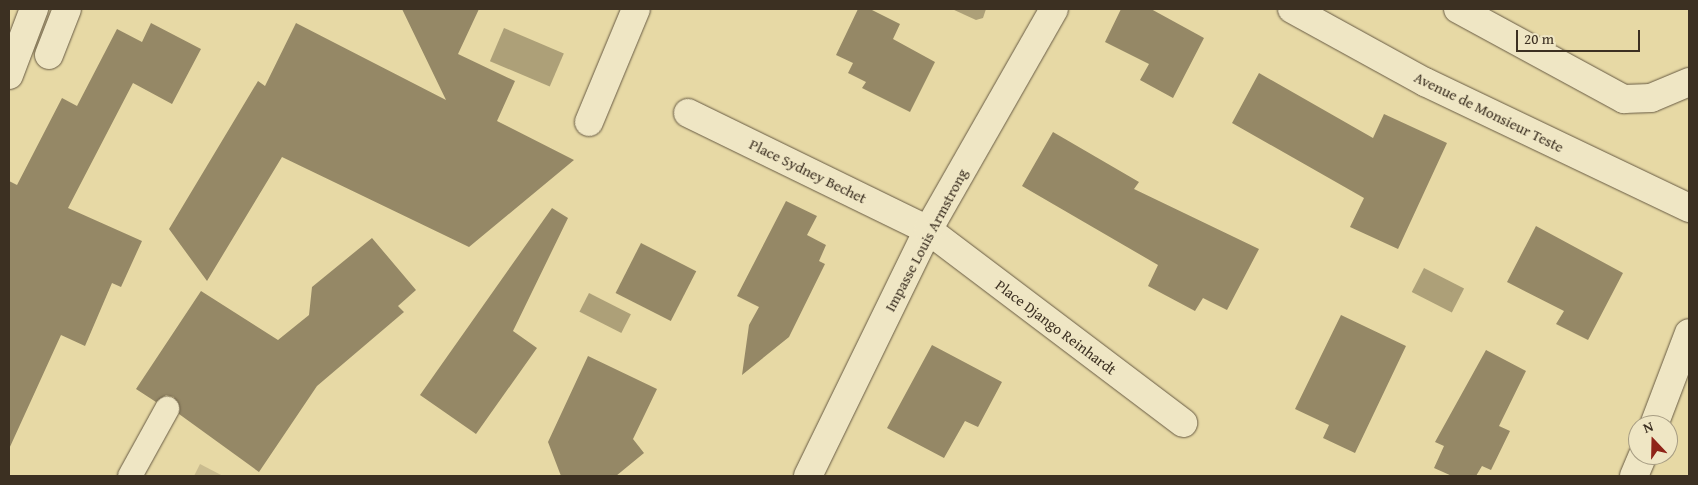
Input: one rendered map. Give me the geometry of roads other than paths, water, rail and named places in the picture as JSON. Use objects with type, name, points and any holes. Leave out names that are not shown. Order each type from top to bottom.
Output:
[{"type":"street","points":[[9,75],[34,9]]},
{"type":"street","points":[[49,55],[67,9]]},
{"type":"street","points":[[589,122],[636,9]]},
{"type":"street","name":"Impasse Louis Armstrong","points":[[808,476],[928,230],[1054,9]]},
{"type":"street","name":"Avenue de Monsieur Teste","points":[[1292,9],[1400,69],[1689,208]]},
{"type":"street","points":[[1458,9],[1624,99],[1651,98],[1689,82]]},
{"type":"street","name":"Place Sydney Bechet","points":[[688,113],[928,230]]},
{"type":"street","name":"Place Django Reinhardt","points":[[928,230],[1183,423]]},
{"type":"street","points":[[1658,415],[1689,333]]},
{"type":"lane","points":[[130,476],[168,409]]}]
